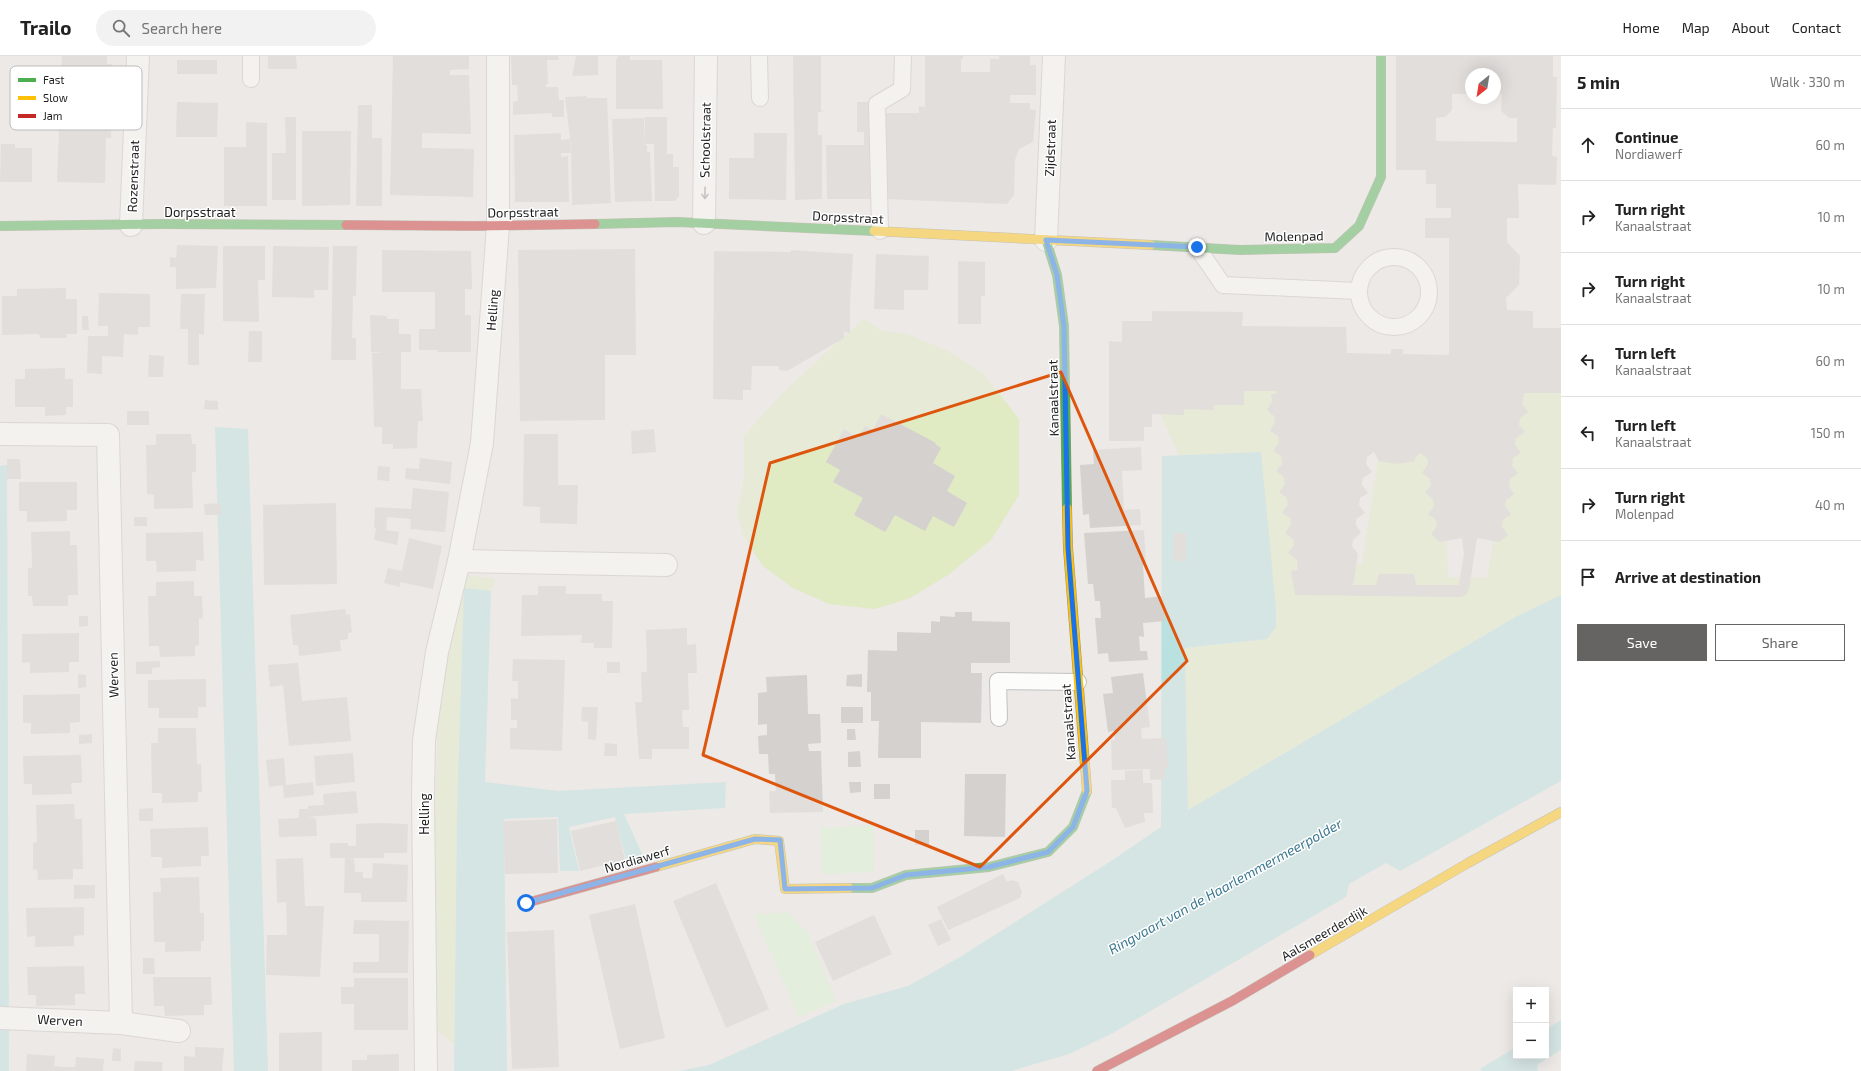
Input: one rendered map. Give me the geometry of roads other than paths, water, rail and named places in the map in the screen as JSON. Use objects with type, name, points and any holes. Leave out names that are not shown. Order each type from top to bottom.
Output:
[{"type":"street","name":"Rozenstraat","points":[[138,56],[138,66]]},
{"type":"street","name":"Helling","points":[[426,1071],[423,794],[424,740],[437,652],[459,561],[482,444],[498,226],[498,56]]},
{"type":"street","name":"Schoolstraat","points":[[704,223],[706,56]]},
{"type":"street","name":"Zijdstraat","points":[[1046,240],[1054,56]]},
{"type":"street","name":"Molenpad","points":[[1046,240],[1240,250],[1336,248],[1359,226],[1381,177],[1381,56]]},
{"type":"street","name":"Rozenstraat","points":[[132,224],[135,130]]},
{"type":"street","name":"Dorpsstraat","points":[[0,226],[132,224],[498,226],[677,222],[1013,237],[1046,240]]},
{"type":"street","name":"Kanaalstraat","points":[[755,839],[780,840],[785,889],[872,888],[906,875],[989,867],[1048,852],[1073,827],[1087,791],[1068,548],[1064,326],[1057,275],[1046,240]]},
{"type":"street","name":"Werven","points":[[0,434],[108,435],[121,1023]]},
{"type":"street","points":[[459,561],[666,566]]},
{"type":"street","name":"Aalsmeerderdijk","points":[[1097,1071],[1232,1001],[1461,867],[1561,812]]},
{"type":"street","name":"Nordiawerf","points":[[526,903],[755,839]]},
{"type":"street","name":"Werven","points":[[7,1018],[121,1023],[180,1031]]},
{"type":"lane","points":[[251,56],[251,79]]},
{"type":"lane","points":[[759,56],[760,98]]},
{"type":"lane","points":[[880,231],[877,104],[902,89],[903,56]]},
{"type":"lane","points":[[1197,247],[1223,285],[1358,291]]},
{"type":"lane","points":[[1389,257],[1402,257],[1412,261],[1421,269],[1428,280],[1430,292],[1426,309],[1419,318],[1408,325],[1396,328],[1387,327],[1376,323],[1366,315],[1360,304],[1358,291],[1361,279],[1368,268],[1377,261],[1389,257]]},
{"type":"lane","points":[[999,718],[998,681],[1078,682]]},
{"type":"water","points":[[215,427],[248,429],[268,1071],[234,1071]]},
{"type":"water","name":"Ringvaart van de Haarlemmermeerpolder","points":[[1261,452],[1276,609],[1276,627],[1267,639],[1185,648],[1188,810],[1517,616],[1561,595],[1561,781],[1400,871],[1386,863],[1349,884],[1346,897],[1111,1034],[1069,1054],[1011,1071],[679,1071],[709,1065],[844,1004],[908,986],[960,957],[1111,861],[1161,827],[1162,456]]},
{"type":"water","points":[[7,465],[9,1071],[0,1071],[0,466]]},
{"type":"water","points":[[464,588],[491,591],[485,782],[558,791],[726,782],[725,808],[624,814],[643,856],[626,860],[615,817],[569,827],[579,871],[560,871],[558,817],[504,819],[507,1071],[454,1071],[457,813]]},
{"type":"water","points":[[1561,1020],[1561,1050],[1549,1058],[1549,1027]]},
{"type":"water","points":[[1513,1049],[1513,1059],[1547,1059],[1537,1065],[1538,1071],[1482,1071],[1480,1069]]}]
